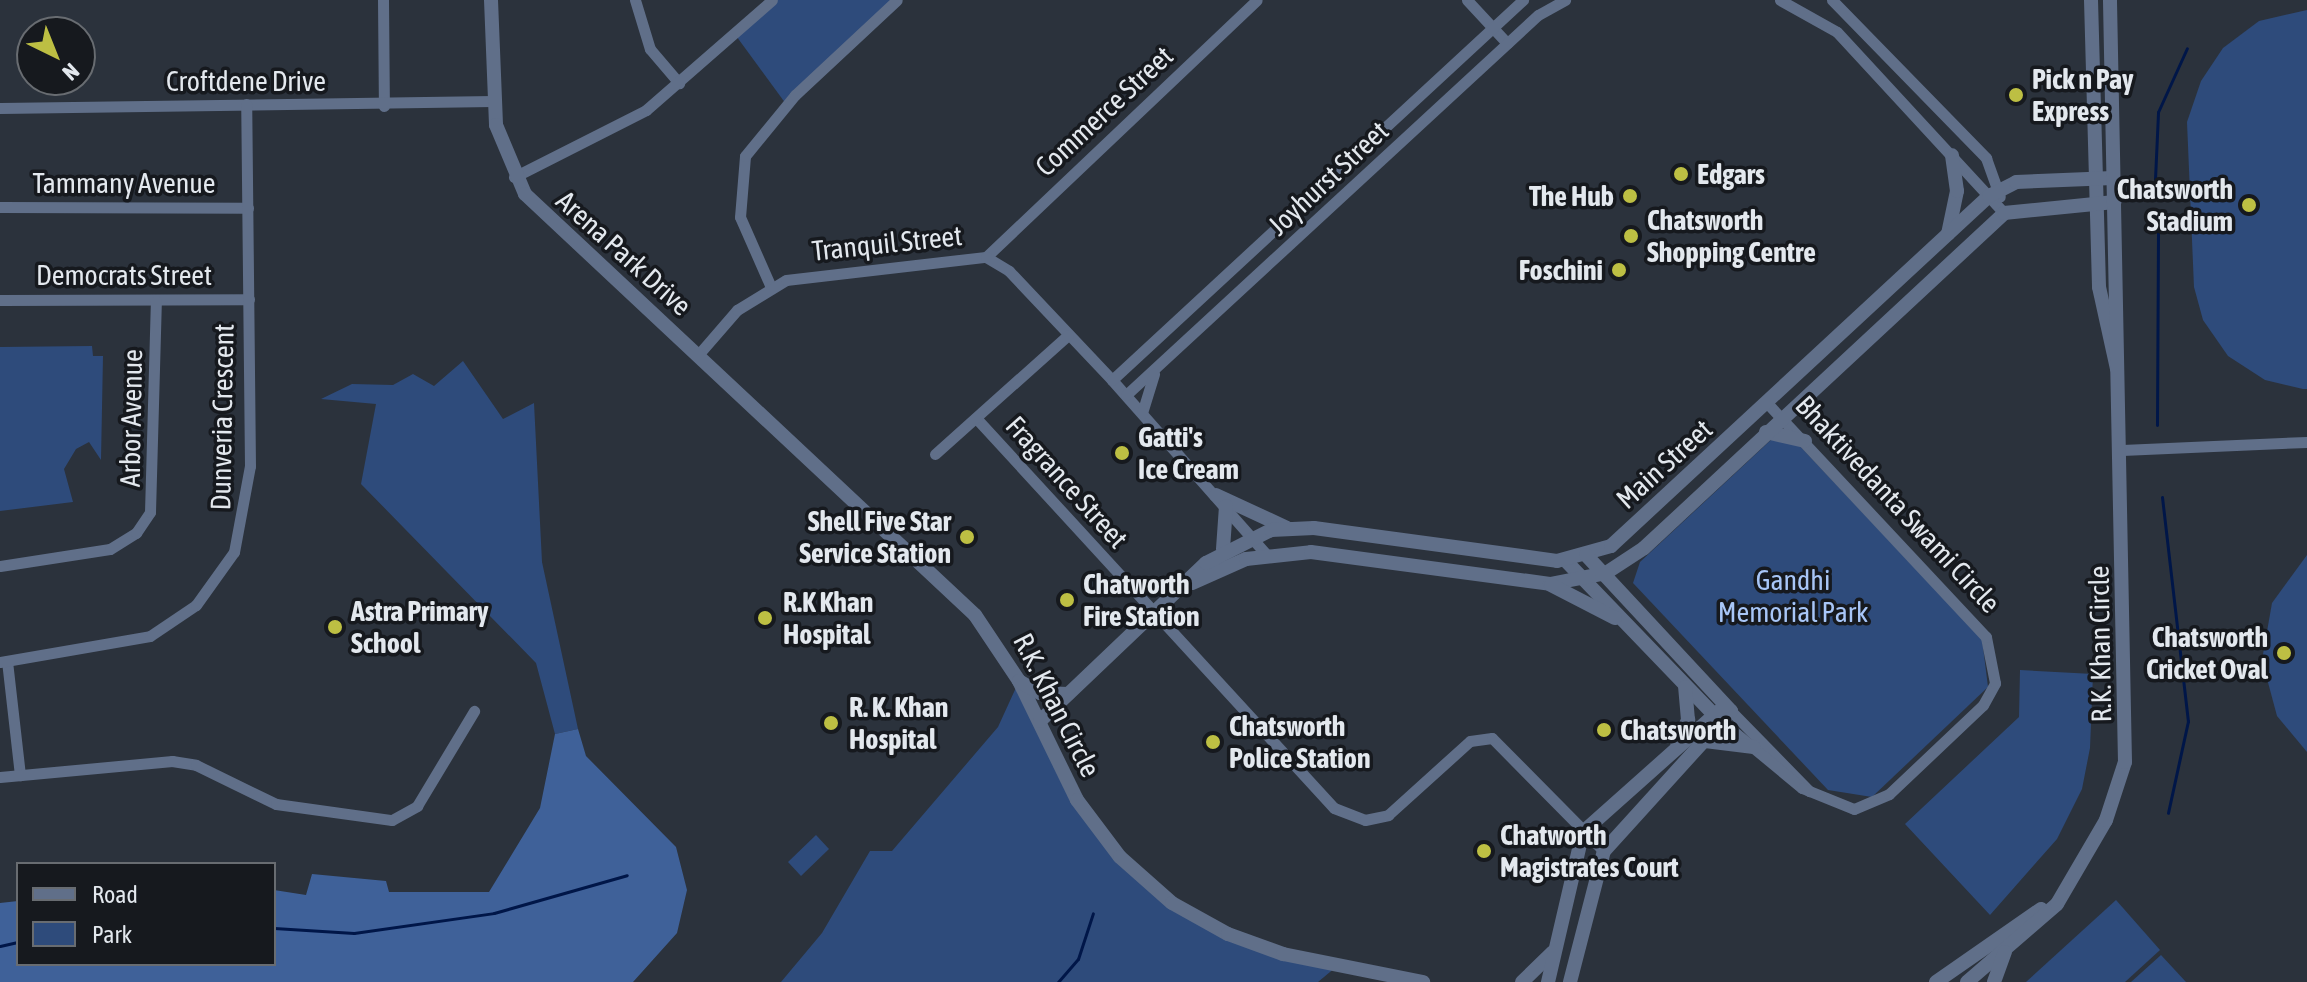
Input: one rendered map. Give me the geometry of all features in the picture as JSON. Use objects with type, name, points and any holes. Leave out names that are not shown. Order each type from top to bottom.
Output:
[{"type":"street","points":[[383,0],[384,106]]},
{"type":"street","name":"Arena Park Drive","points":[[491,0],[493,101],[514,177],[548,223],[698,355]]},
{"type":"street","points":[[635,0],[650,49],[679,83]]},
{"type":"street","points":[[514,177],[629,121],[679,83],[772,0]]},
{"type":"street","points":[[770,285],[740,217],[745,156],[795,95],[897,0]]},
{"type":"street","name":"Commerce Street","points":[[986,257],[1257,0]]},
{"type":"street","points":[[1467,0],[1507,43]]},
{"type":"street","name":"Joyhurst Street","points":[[1112,380],[1523,0]]},
{"type":"street","name":"Joyhurst Street","points":[[1126,395],[1507,43],[1565,0]]},
{"type":"street","points":[[1780,0],[1837,32],[1952,155],[1994,192]]},
{"type":"street","points":[[1832,0],[1992,166],[2016,182]]},
{"type":"street","name":"R.K. Khan Circle","points":[[2091,0],[2093,180],[2099,287],[2120,381]]},
{"type":"street","name":"R.K. Khan Circle","points":[[1966,982],[2010,945],[2064,892],[2106,820],[2125,762],[2122,450],[2110,0]]},
{"type":"street","name":"Croftdene Drive","points":[[0,108],[246,104],[384,106],[493,101]]},
{"type":"street","name":"Dunveria Crescent","points":[[3,661],[150,636],[185,615],[224,570],[248,497],[246,104]]},
{"type":"street","points":[[1371,139],[1387,156]]},
{"type":"street","points":[[1948,235],[1957,191],[1952,155]]},
{"type":"street","points":[[1992,166],[1994,192],[2004,213],[2114,202]]},
{"type":"street","name":"Main Street","points":[[1040,721],[1223,549],[1251,537],[1287,528],[1565,560],[1586,555],[1621,539],[1994,192],[2016,182],[2113,178]]},
{"type":"street","name":"Tammany Avenue","points":[[0,207],[248,208]]},
{"type":"street","name":"Main Street","points":[[1181,589],[1266,554],[1343,556],[1550,584],[1586,580],[1606,573],[1644,548],[2004,213]]},
{"type":"street","name":"Tranquil Street","points":[[698,355],[737,310],[770,285],[848,269],[986,257],[1112,380],[1266,554]]},
{"type":"street","name":"Democrats Street","points":[[0,300],[249,299]]},
{"type":"street","name":"Arbor Avenue","points":[[0,566],[110,549],[136,533],[150,512],[156,301]]},
{"type":"street","points":[[935,454],[1068,335]]},
{"type":"street","name":"R.K. Khan Circle","points":[[698,355],[961,599],[1019,681],[1100,833],[1172,903],[1255,946],[1423,982]]},
{"type":"street","points":[[1142,413],[1158,367]]},
{"type":"street","name":"Bhaktivedanta Swami Circle","points":[[1586,555],[1606,573],[1754,747],[1809,791],[1841,808],[1880,801],[1983,705],[1997,673],[1986,637],[1768,404]]},
{"type":"street","name":"Fragrance Street","points":[[976,418],[1345,815],[1388,815],[1484,737],[1499,741],[1583,832]]},
{"type":"street","points":[[1766,432],[1805,441]]},
{"type":"street","points":[[2122,450],[2307,442]]},
{"type":"street","points":[[1216,495],[1287,528]]},
{"type":"street","points":[[1223,549],[1226,506]]},
{"type":"street","name":"Bhaktivedanta Swami Circle","points":[[1565,560],[1685,686],[1723,713],[1809,791]]},
{"type":"street","points":[[1550,584],[1632,628]]},
{"type":"street","points":[[3,661],[20,775]]},
{"type":"street","points":[[1019,681],[1040,693],[1068,694]]},
{"type":"street","points":[[1675,746],[1688,720],[1685,686]]},
{"type":"street","points":[[0,777],[172,761],[196,765],[276,804],[392,820],[417,806],[474,711]]},
{"type":"street","points":[[1570,982],[1604,851],[1705,741],[1723,713]]},
{"type":"street","points":[[1548,982],[1583,832],[1675,746],[1723,713]]},
{"type":"street","points":[[1705,741],[1754,747]]},
{"type":"street","points":[[1583,832],[1604,851]]},
{"type":"street","name":"R.K. Khan Circle","points":[[1943,978],[2064,892]]},
{"type":"street","points":[[1994,982],[2010,945]]},
{"type":"street","points":[[1522,982],[1553,952]]},
{"type":"street","points":[[1943,978],[1966,982]]},
{"type":"green space","points":[[771,0],[898,0],[786,104],[734,33]]},
{"type":"green space","name":"Chatsworth Stadium","points":[[2307,10],[2307,389],[2303,389],[2265,380],[2228,356],[2203,320],[2194,287],[2187,122],[2201,81],[2223,48],[2259,21]]},
{"type":"green space","points":[[92,346],[93,356],[103,356],[101,460],[89,442],[76,449],[64,469],[73,502],[0,511],[0,347]]},
{"type":"green space","points":[[463,361],[503,419],[534,403],[542,562],[578,729],[555,734],[536,663],[361,484],[376,404],[321,399],[352,384],[393,385],[413,374],[434,386]]},
{"type":"green space","name":"Gandhi Memorial Park","points":[[1773,438],[1798,444],[1982,639],[1988,687],[1872,797],[1828,790],[1633,583],[1640,562]]},
{"type":"green space","name":"Chatsworth Cricket Oval","points":[[2307,555],[2307,752],[2277,716],[2262,660],[2272,603]]},
{"type":"green space","points":[[2020,670],[2093,674],[2090,748],[2082,789],[2057,839],[1990,915],[1905,824],[2019,717]]},
{"type":"green space","points":[[1019,681],[1097,831],[1197,920],[1336,967],[1318,982],[781,982],[822,933],[870,851],[892,851],[998,727]]},
{"type":"green space","points":[[816,835],[829,849],[801,876],[788,862]]},
{"type":"green space","points":[[2116,900],[2160,950],[2125,982],[2026,982]]},
{"type":"green space","points":[[2161,955],[2186,982],[2131,982]]},
{"type":"shaded area","points":[[578,729],[586,756],[676,847],[687,890],[677,933],[633,982],[0,982],[0,903],[16,901],[16,966],[276,966],[276,890],[306,895],[312,874],[386,881],[389,892],[489,892],[540,808],[555,734]]},
{"type":"waterway","points":[[2155,179],[2158,112],[2187,48]]},
{"type":"waterway","points":[[2157,425],[2158,232]]},
{"type":"waterway","points":[[2162,497],[2188,721],[2168,813]]},
{"type":"waterway","points":[[276,928],[354,933],[494,913],[627,875]]},
{"type":"waterway","points":[[1058,982],[1078,959],[1093,913]]},
{"type":"waterway","points":[[0,946],[16,942]]},
{"type":"place","name":"Pick n Pay Express","points":[[2016,95]]},
{"type":"place","name":"Edgars","points":[[1681,174]]},
{"type":"place","name":"The Hub","points":[[1630,196]]},
{"type":"place","name":"Chatsworth Stadium","points":[[2249,205]]},
{"type":"place","name":"Chatsworth Shopping Centre","points":[[1631,236]]},
{"type":"place","name":"Foschini","points":[[1619,270]]},
{"type":"place","name":"Gatti's Ice Cream","points":[[1122,453]]},
{"type":"place","name":"Shell Five Star Service Station","points":[[967,537]]},
{"type":"place","name":"Chatworth Fire Station","points":[[1067,600]]},
{"type":"place","name":"R.K Khan Hospital","points":[[765,618]]},
{"type":"place","name":"Astra Primary School","points":[[335,627]]},
{"type":"place","name":"Chatsworth Cricket Oval","points":[[2284,653]]},
{"type":"place","name":"R. K. Khan Hospital","points":[[831,723]]},
{"type":"place","name":"Chatsworth","points":[[1604,730]]},
{"type":"place","name":"Chatsworth Police Station","points":[[1213,742]]},
{"type":"place","name":"Chatworth Magistrates Court","points":[[1484,851]]}]
